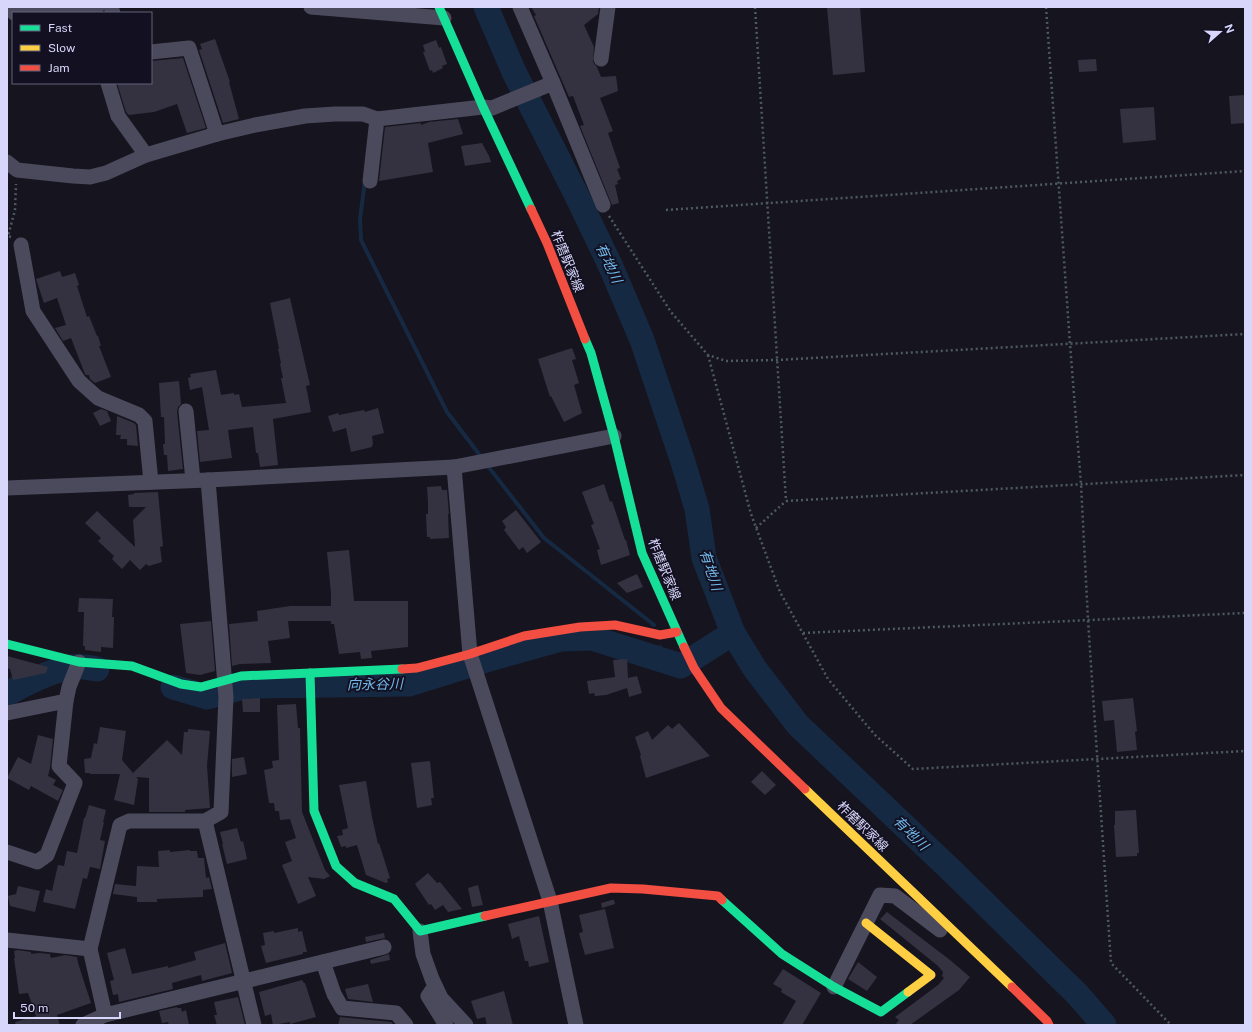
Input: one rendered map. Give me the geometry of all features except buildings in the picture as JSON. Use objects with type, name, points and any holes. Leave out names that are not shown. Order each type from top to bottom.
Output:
[{"type":"street","points":[[27,12],[97,7]]},
{"type":"street","points":[[311,7],[441,13]]},
{"type":"street","points":[[520,7],[603,205]]},
{"type":"street","points":[[601,59],[608,7]]},
{"type":"street","name":"柞磨駅家線","points":[[441,13],[487,108],[547,243],[591,353],[614,436],[642,553],[694,668],[721,708],[1051,1024]]},
{"type":"street","points":[[152,52],[189,48],[218,134]]},
{"type":"street","points":[[12,166],[73,176],[90,177],[106,173],[146,155],[255,125],[305,116],[328,114],[362,114],[377,119],[487,108],[553,83]]},
{"type":"street","points":[[108,84],[118,116],[146,155]]},
{"type":"street","points":[[370,181],[377,119]]},
{"type":"street","points":[[21,245],[33,311],[79,381],[98,398],[139,415],[145,421],[151,482]]},
{"type":"street","points":[[186,411],[193,480]]},
{"type":"street","points":[[7,488],[208,480],[454,466],[614,436]]},
{"type":"street","points":[[454,466],[470,654],[550,901],[576,1025]]},
{"type":"street","points":[[105,1015],[90,949],[120,825],[130,821],[205,821],[221,812],[226,697],[208,480]]},
{"type":"street","points":[[7,644],[80,662],[132,666],[182,684],[201,687],[241,676],[417,668],[470,654],[524,636],[580,627],[615,625],[660,636],[677,632]]},
{"type":"street","points":[[7,852],[37,862],[47,855],[75,783],[59,766],[67,694],[80,662]]},
{"type":"street","points":[[310,673],[314,811],[336,866],[355,883],[394,899],[420,931],[423,954],[441,998],[466,1025]]},
{"type":"street","points":[[7,713],[67,694]]},
{"type":"street","points":[[205,821],[254,1025]]},
{"type":"street","points":[[420,931],[611,888],[643,889],[718,896],[782,954],[834,987],[881,1012],[931,975],[866,923]]},
{"type":"street","points":[[834,987],[880,895],[895,896],[962,946],[970,947]]},
{"type":"street","points":[[7,940],[90,949]]},
{"type":"street","points":[[82,1025],[105,1015],[384,947]]},
{"type":"street","points":[[323,962],[334,994],[342,1008],[396,1013],[406,1025]]},
{"type":"street","points":[[435,986],[428,996],[446,1025]]},
{"type":"path","points":[[755,7],[786,501]]},
{"type":"path","points":[[1046,7],[1081,484],[1088,620],[1111,963],[1171,1025]]},
{"type":"path","points":[[12,166],[15,210],[8,236],[21,245]]},
{"type":"path","points":[[666,210],[1245,171]]},
{"type":"path","points":[[603,205],[671,312],[708,355],[751,514],[780,592],[828,678],[875,735],[913,769],[1245,751]]},
{"type":"path","points":[[708,355],[726,361],[777,360],[1245,334]]},
{"type":"path","points":[[756,528],[786,501],[1245,475]]},
{"type":"path","points":[[803,633],[1245,613]]},
{"type":"waterway","name":"有地川","points":[[486,7],[514,72],[611,267],[642,340],[683,462],[697,509],[704,558],[733,633],[755,669],[798,725],[952,871],[1078,995],[1104,1025]]},
{"type":"waterway","points":[[365,181],[360,219],[361,240],[447,412],[482,458]]},
{"type":"waterway","points":[[487,465],[544,538],[654,625]]},
{"type":"waterway","name":"向永谷川","points":[[173,687],[207,697],[248,686],[409,684],[561,639],[592,638],[681,666],[733,633]]},
{"type":"waterway","points":[[657,658],[660,647]]},
{"type":"waterway","name":"向永谷川","points":[[7,694],[36,679],[59,670],[78,666],[97,669]]},
{"type":"traffic: fast","points":[[439,7],[483,107],[531,209]]},
{"type":"traffic: fast","points":[[585,339],[591,353],[614,436],[642,553],[684,647]]},
{"type":"traffic: fast","points":[[7,644],[79,662],[132,666],[181,684],[201,687],[241,676],[402,669]]},
{"type":"traffic: fast","points":[[310,673],[314,811],[336,866],[355,883],[394,899],[420,931],[485,916]]},
{"type":"traffic: fast","points":[[722,900],[782,954],[834,987],[881,1012],[908,992]]},
{"type":"traffic: slow","points":[[805,789],[1012,987]]},
{"type":"traffic: slow","points":[[866,923],[931,975],[908,992]]},
{"type":"traffic: jam","points":[[531,209],[547,243],[585,339]]},
{"type":"traffic: jam","points":[[402,669],[417,668],[470,654],[524,636],[580,627],[615,625],[660,635],[677,632]]},
{"type":"traffic: jam","points":[[684,647],[694,668],[721,708],[805,789]]},
{"type":"traffic: jam","points":[[485,916],[611,888],[643,889],[718,896],[722,900]]},
{"type":"traffic: jam","points":[[1012,987],[1047,1021],[1049,1025]]}]
